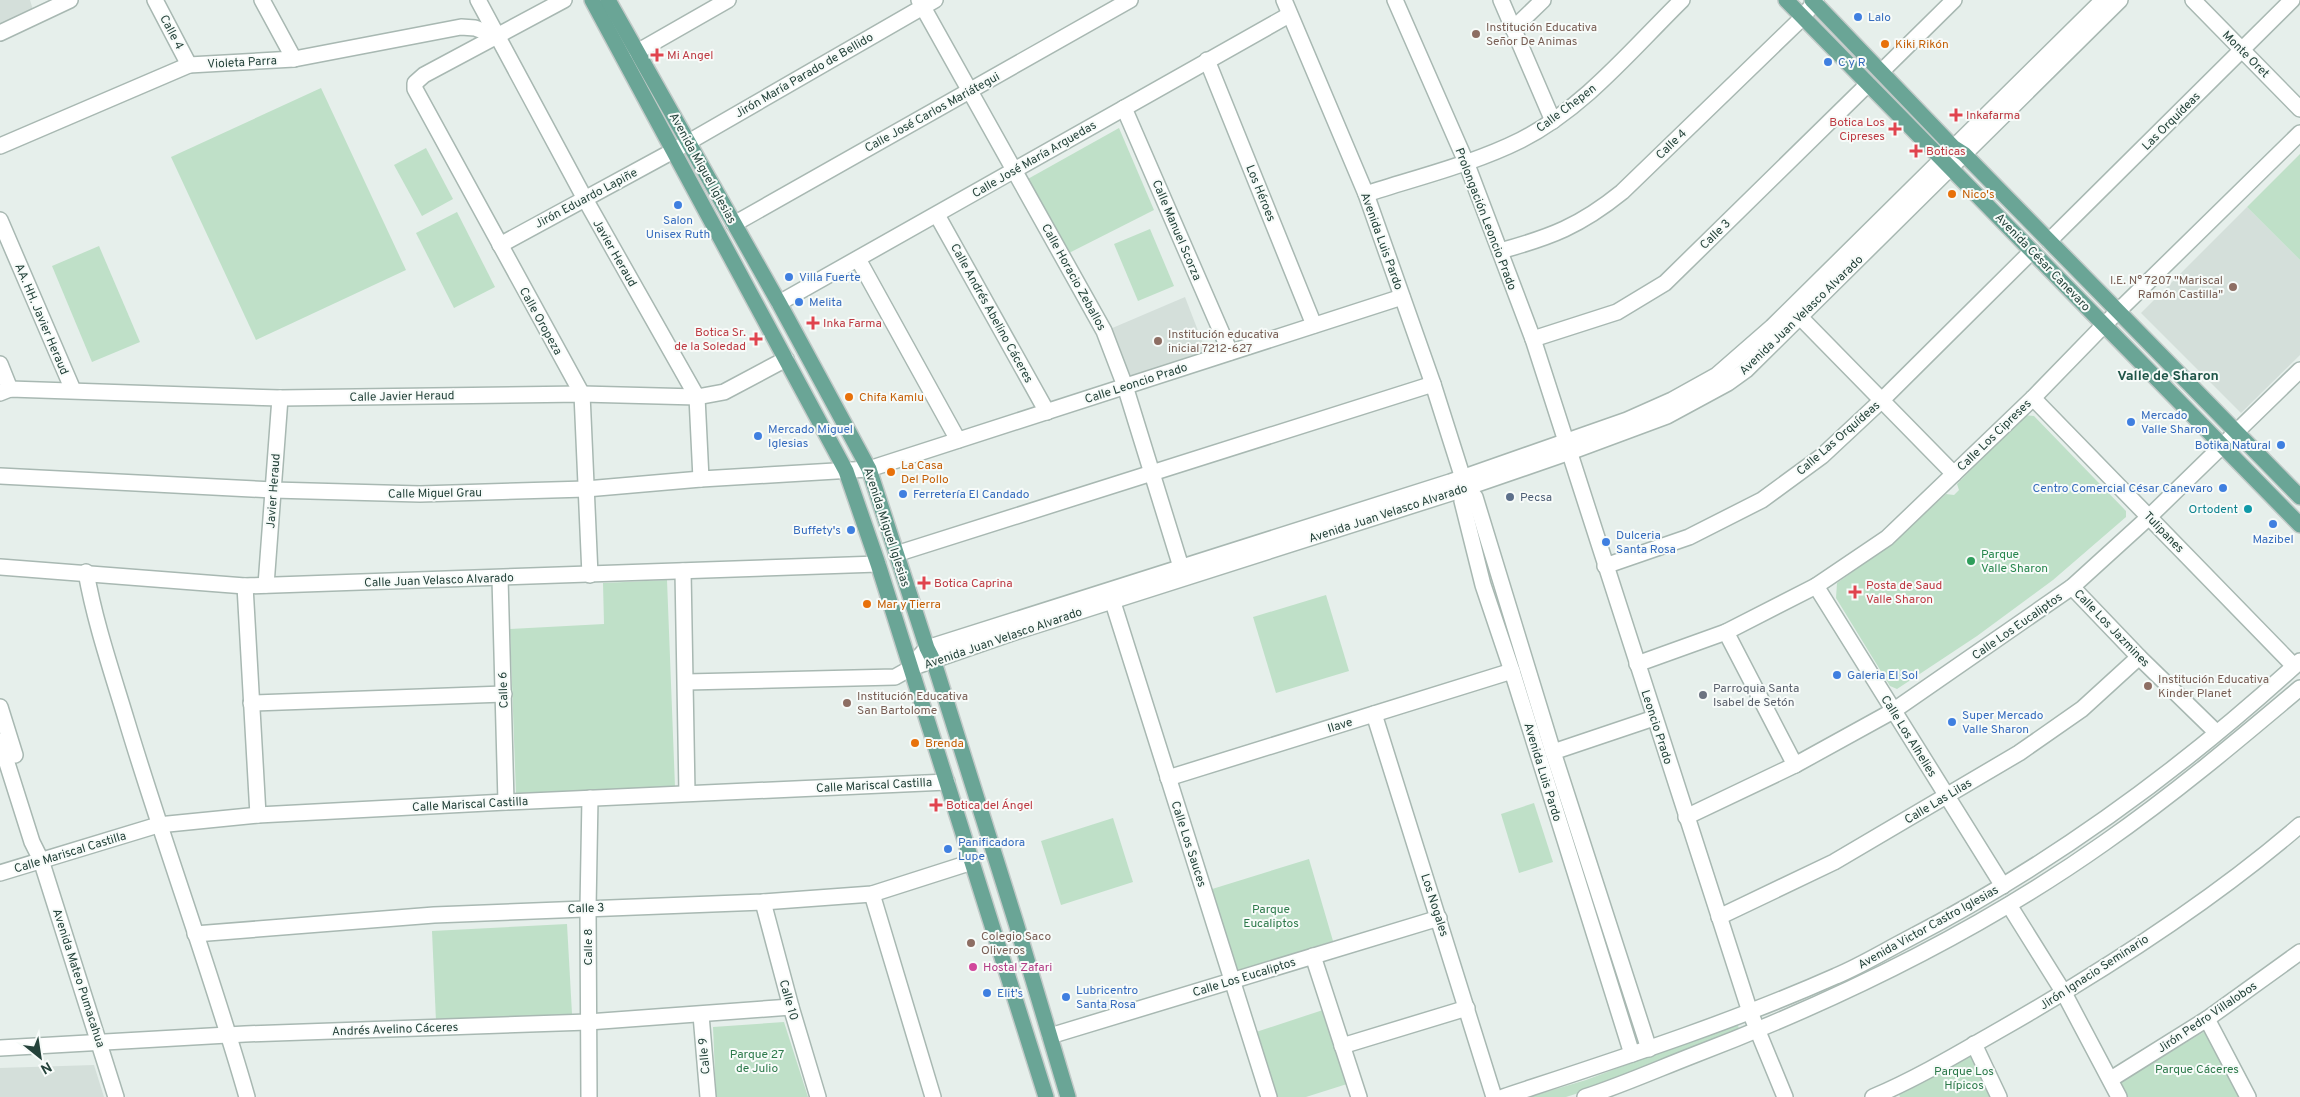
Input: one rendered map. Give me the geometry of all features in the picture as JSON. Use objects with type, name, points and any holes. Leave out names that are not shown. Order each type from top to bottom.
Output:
[{"type":"main road","name":"Avenida Miguel Iglesias","points":[[592,0],[846,471],[878,564],[1046,1097]]},
{"type":"main road","name":"Avenida Miguel Iglesias","points":[[608,0],[779,303],[869,469],[927,648],[934,662],[1068,1097]]},
{"type":"main road","name":"Avenida César Canevaro","points":[[1786,0],[2300,525]]},
{"type":"main road","name":"Avenida César Canevaro","points":[[1814,1],[2300,497]]},
{"type":"street","points":[[0,33],[40,7],[70,0]]},
{"type":"street","name":"Calle 4","points":[[155,0],[189,65]]},
{"type":"street","points":[[262,0],[294,58]]},
{"type":"street","name":"Javier Heraud","points":[[478,0],[585,199],[697,397],[701,479]]},
{"type":"street","points":[[496,36],[564,0]]},
{"type":"street","points":[[637,52],[728,0]]},
{"type":"street","name":"Calle José Carlos Mariátegui","points":[[734,224],[1130,0]]},
{"type":"street","name":"Avenida Luis Pardo","points":[[1284,0],[1366,194],[1433,384],[1464,483],[1475,497],[1553,752],[1649,1049]]},
{"type":"street","name":"Prolongación Leoncio Prado","points":[[1395,0],[1466,162],[1533,339],[1568,447]]},
{"type":"street","points":[[1501,0],[1553,121]]},
{"type":"street","points":[[1513,29],[1543,0]]},
{"type":"street","name":"Calle Chepen","points":[[1366,194],[1466,162],[1521,140],[1553,121],[1600,82],[1682,0]]},
{"type":"street","points":[[1882,71],[1954,0]]},
{"type":"street","name":"Avenida Juan Velasco Alvarado","points":[[911,668],[927,648],[1110,596],[1667,416],[1728,383],[1746,370],[1800,317],[2102,0]]},
{"type":"street","name":"Avenida Juan Velasco Alvarado","points":[[1958,150],[2120,0]]},
{"type":"street","name":"Monte Oret","points":[[2193,0],[2300,109]]},
{"type":"street","name":"Las Orquídeas","points":[[2049,241],[2292,0]]},
{"type":"street","name":"Calle 4","points":[[1500,251],[1564,231],[1595,214],[1622,192],[1803,17],[1814,1]]},
{"type":"street","name":"Jirón María Parado de Bellido","points":[[673,151],[926,2]]},
{"type":"street","name":"Calle Horacio Zeballos","points":[[926,2],[971,91],[1104,331],[1125,386],[1181,567]]},
{"type":"street","name":"Calle José María Arguedas","points":[[779,303],[1289,15]]},
{"type":"street","name":"Violeta Parra","points":[[0,146],[189,65],[294,58],[461,27],[475,28],[496,36]]},
{"type":"street","name":"Calle Oropeza","points":[[496,36],[418,78],[415,83],[415,89],[582,394],[590,574]]},
{"type":"street","name":"Los Héroes","points":[[1207,60],[1314,325]]},
{"type":"street","name":"Calle 3","points":[[1533,339],[1617,312],[1665,283],[1868,84]]},
{"type":"street","name":"Calle Manuel Scorza","points":[[1124,108],[1230,352]]},
{"type":"street","name":"Calle Los Cipreses","points":[[1636,664],[1726,632],[1816,586],[1887,538],[2033,398],[2118,311],[2300,133]]},
{"type":"street","name":"Jirón Eduardo Lapiñe","points":[[500,245],[673,151]]},
{"type":"street","name":"Avenida Juan Velasco Alvarado","points":[[1568,447],[1672,400],[1717,375],[1772,327],[1945,164]]},
{"type":"street","name":"Calle Andrés Abelino Cáceres","points":[[936,215],[1047,412]]},
{"type":"street","name":"AA. HH. Javier Heraud","points":[[0,220],[73,390]]},
{"type":"street","name":"Calle Las Orquídeas","points":[[1605,566],[1689,537],[1762,500],[1822,456],[1882,400],[2032,251]]},
{"type":"street","points":[[858,259],[958,440]]},
{"type":"street","name":"Calle Leoncio Prado","points":[[869,469],[1402,297]]},
{"type":"street","points":[[1800,317],[1954,474]]},
{"type":"street","name":"Calle Javier Heraud","points":[[5,391],[73,390],[280,398],[582,394],[697,397],[724,392],[786,359]]},
{"type":"street","points":[[0,364],[5,391]]},
{"type":"street","name":"Calle Los Eucaliptos","points":[[1686,817],[1795,765],[1894,711],[2072,587],[2149,517],[2300,370]]},
{"type":"street","points":[[896,554],[1433,384]]},
{"type":"street","name":"Javier Heraud","points":[[266,585],[280,398]]},
{"type":"street","name":"Tulipanes","points":[[2033,398],[2149,517],[2297,663]]},
{"type":"street","name":"Leoncio Prado","points":[[1568,447],[1636,664],[1750,1012],[1785,1097]]},
{"type":"street","name":"Calle Miguel Grau","points":[[0,476],[273,490],[420,494],[586,489],[701,479],[869,469]]},
{"type":"street","name":"Avenida Luis Pardo","points":[[1464,483],[1462,501],[1483,585],[1512,671],[1632,1054]]},
{"type":"street","name":"Avenida Juan Velasco Alvarado","points":[[911,668],[934,662],[1018,631],[1181,567],[1464,483]]},
{"type":"street","name":"Calle Juan Velasco Alvarado","points":[[0,567],[86,572],[245,586],[878,564]]},
{"type":"street","points":[[683,571],[687,793]]},
{"type":"street","points":[[86,572],[92,608],[158,824],[247,1097]]},
{"type":"street","name":"Calle 6","points":[[500,578],[506,802]]},
{"type":"street","points":[[245,586],[258,816]]},
{"type":"street","name":"Calle Los Alhelies","points":[[1816,586],[2002,886]]},
{"type":"street","name":"Calle Los Jazmines","points":[[2072,587],[2139,657],[2216,732]]},
{"type":"street","name":"Calle Los Sauces","points":[[1110,596],[1269,1097]]},
{"type":"street","points":[[1726,632],[1795,765]]},
{"type":"street","name":"Calle Las Lilas","points":[[1719,917],[1834,862],[2019,753],[2082,709],[2139,657]]},
{"type":"street","name":"Avenida Victor Castro Iglesias","points":[[1503,1097],[1649,1049],[1750,1012],[1839,975],[1936,924],[2052,855],[2166,775],[2297,663]]},
{"type":"street","points":[[686,682],[895,677],[911,668]]},
{"type":"street","name":"Ilave","points":[[1168,778],[1512,671]]},
{"type":"street","name":"Avenida Victor Castro Iglesias","points":[[1585,1097],[1757,1031],[1908,962],[2009,905],[2103,844],[2198,774],[2300,688]]},
{"type":"street","points":[[251,703],[504,694]]},
{"type":"street","name":"Avenida Mateo Pumacahua","points":[[0,707],[37,828],[41,860]]},
{"type":"street","name":"Los Nogales","points":[[1374,714],[1494,1097]]},
{"type":"street","points":[[1553,752],[1654,718]]},
{"type":"street","name":"Avenida Mateo Pumacahua","points":[[0,741],[3,758],[32,842],[41,860],[116,1097]]},
{"type":"street","name":"Calle Mariscal Castilla","points":[[0,873],[158,824],[258,816],[506,802],[947,782]]},
{"type":"street","name":"Calle 8","points":[[589,1097],[588,908],[590,798]]},
{"type":"street","name":"Jirón Ignacio Seminario","points":[[1873,1097],[1890,1094],[2064,993],[2189,910],[2277,845],[2300,825]]},
{"type":"street","name":"Calle 3","points":[[195,934],[434,915],[763,902],[872,894],[972,862]]},
{"type":"street","points":[[872,894],[933,1097]]},
{"type":"street","name":"Calle 10","points":[[763,902],[791,1007],[818,1097]]},
{"type":"street","points":[[2009,905],[2064,993],[2119,1097]]},
{"type":"street","name":"Calle Los Eucaliptos","points":[[1050,1036],[1439,918]]},
{"type":"street","points":[[1312,956],[1359,1097]]},
{"type":"street","name":"Jirón Pedro Villalobos","points":[[2111,1079],[2298,960]]},
{"type":"street","name":"Andrés Avelino Cáceres","points":[[0,1048],[228,1035],[588,1022],[791,1007]]},
{"type":"street","points":[[1342,1046],[1467,1008]]},
{"type":"street","name":"Calle 9","points":[[701,1015],[708,1097]]},
{"type":"street","points":[[2207,1019],[2248,1097]]},
{"type":"street","points":[[1974,1044],[1998,1097]]},
{"type":"shaded area","points":[[0,0],[30,0],[33,10],[0,26]]},
{"type":"shaded area","name":"I.E. N° 7207 \"Mariscal Ramón Castilla\"","points":[[2247,207],[2300,260],[2300,355],[2241,413],[2141,313]]},
{"type":"shaded area","name":"Institución educativa inicial 7212-627","points":[[1185,297],[1207,354],[1129,378],[1110,329]]},
{"type":"shaded area","points":[[94,1065],[104,1097],[0,1097],[0,1068]]},
{"type":"green space","points":[[321,88],[406,270],[256,340],[171,157]]},
{"type":"green space","points":[[1119,128],[1154,210],[1067,254],[1026,180]]},
{"type":"green space","points":[[426,148],[453,199],[422,216],[394,165]]},
{"type":"green space","points":[[2300,154],[2300,260],[2247,207]]},
{"type":"green space","points":[[457,212],[495,287],[454,308],[416,233]]},
{"type":"green space","points":[[1150,229],[1174,286],[1138,301],[1114,244]]},
{"type":"green space","points":[[99,246],[140,342],[92,362],[52,266]]},
{"type":"green space","name":"Parque Valle Sharon","points":[[2024,415],[2034,416],[2126,511],[2126,517],[2053,580],[1977,636],[1897,689],[1890,686],[1836,598],[1837,583],[1894,542],[1946,494],[1954,495],[1959,490],[1957,484]]},
{"type":"green space","points":[[667,580],[675,787],[516,794],[510,629],[604,624],[603,583]]},
{"type":"green space","points":[[1326,595],[1349,671],[1276,693],[1253,617]]},
{"type":"green space","points":[[1534,803],[1553,862],[1519,873],[1501,814]]},
{"type":"green space","points":[[1113,818],[1133,882],[1061,905],[1041,841]]},
{"type":"green space","name":"Parque Eucaliptos","points":[[1309,859],[1333,941],[1234,972],[1209,890]]},
{"type":"green space","points":[[567,924],[572,1014],[436,1021],[432,931]]},
{"type":"green space","points":[[1323,1010],[1347,1084],[1306,1097],[1277,1097],[1256,1032]]},
{"type":"green space","name":"Parque 27 de Julio","points":[[784,1022],[808,1097],[716,1097],[713,1027]]},
{"type":"green space","points":[[1737,1023],[1741,1034],[1585,1091],[1566,1097],[1529,1097],[1586,1080]]},
{"type":"green space","name":"Parque Cáceres","points":[[2207,1030],[2245,1097],[2128,1097],[2121,1082]]},
{"type":"green space","name":"Parque Los Hípicos","points":[[1974,1052],[1993,1097],[1900,1097],[1897,1090]]},
{"type":"place","name":"Lalo","points":[[1858,17]]},
{"type":"place","name":"Institución Educativa Señor De Animas","points":[[1476,34]]},
{"type":"place","name":"Kiki Rikón","points":[[1885,44]]},
{"type":"place","name":"Mi Angel","points":[[657,55]]},
{"type":"place","name":"C y R","points":[[1828,62]]},
{"type":"place","name":"Inkafarma","points":[[1956,115]]},
{"type":"place","name":"Botica Los Cipreses","points":[[1895,129]]},
{"type":"place","name":"Boticas","points":[[1916,151]]},
{"type":"place","name":"Nico's","points":[[1952,194]]},
{"type":"place","name":"Salon Unisex Ruth","points":[[678,205]]},
{"type":"place","name":"Villa Fuerte","points":[[789,277]]},
{"type":"place","name":"I.E. N° 7207 \"Mariscal Ramón Castilla\"","points":[[2233,287]]},
{"type":"place","name":"Melita","points":[[799,302]]},
{"type":"place","name":"Inka Farma","points":[[813,323]]},
{"type":"place","name":"Botica Sr. de la Soledad","points":[[756,339]]},
{"type":"place","name":"Institución educativa inicial 7212-627","points":[[1158,341]]},
{"type":"place","name":"Chifa Kamlu","points":[[849,397]]},
{"type":"place","name":"Mercado Valle Sharon","points":[[2131,422]]},
{"type":"place","name":"Mercado Miguel Iglesias","points":[[758,436]]},
{"type":"place","name":"Botika Natural","points":[[2281,445]]},
{"type":"place","name":"La Casa Del Pollo","points":[[891,472]]},
{"type":"place","name":"Centro Comercial César Canevaro","points":[[2223,488]]},
{"type":"place","name":"Ferretería El Candado","points":[[903,494]]},
{"type":"place","name":"Pecsa","points":[[1510,497]]},
{"type":"place","name":"Ortodent","points":[[2248,509]]},
{"type":"place","name":"Mazibel","points":[[2273,524]]},
{"type":"place","name":"Buffety's","points":[[851,530]]},
{"type":"place","name":"Dulceria Santa Rosa","points":[[1606,542]]},
{"type":"place","name":"Parque Valle Sharon","points":[[1971,561]]},
{"type":"place","name":"Botica Caprina","points":[[924,583]]},
{"type":"place","name":"Posta de Saud Valle Sharon","points":[[1855,592]]},
{"type":"place","name":"Mar y Tierra","points":[[867,604]]},
{"type":"place","name":"Galeria El Sol","points":[[1837,675]]},
{"type":"place","name":"Institución Educativa Kinder Planet","points":[[2148,686]]},
{"type":"place","name":"Parroquia Santa Isabel de Setón","points":[[1703,695]]},
{"type":"place","name":"Institución Educativa San Bartolome","points":[[847,703]]},
{"type":"place","name":"Super Mercado Valle Sharon","points":[[1952,722]]},
{"type":"place","name":"Brenda","points":[[915,743]]},
{"type":"place","name":"Botica del Ángel","points":[[936,805]]},
{"type":"place","name":"Panificadora Lupe","points":[[948,849]]},
{"type":"place","name":"Colegio Saco Oliveros","points":[[971,943]]},
{"type":"place","name":"Hostal Zafari","points":[[973,967]]},
{"type":"place","name":"Elit's","points":[[987,993]]},
{"type":"place","name":"Lubricentro Santa Rosa","points":[[1066,997]]},
{"type":"district","name":"Valle de Sharon","points":[[2168,375]]}]
